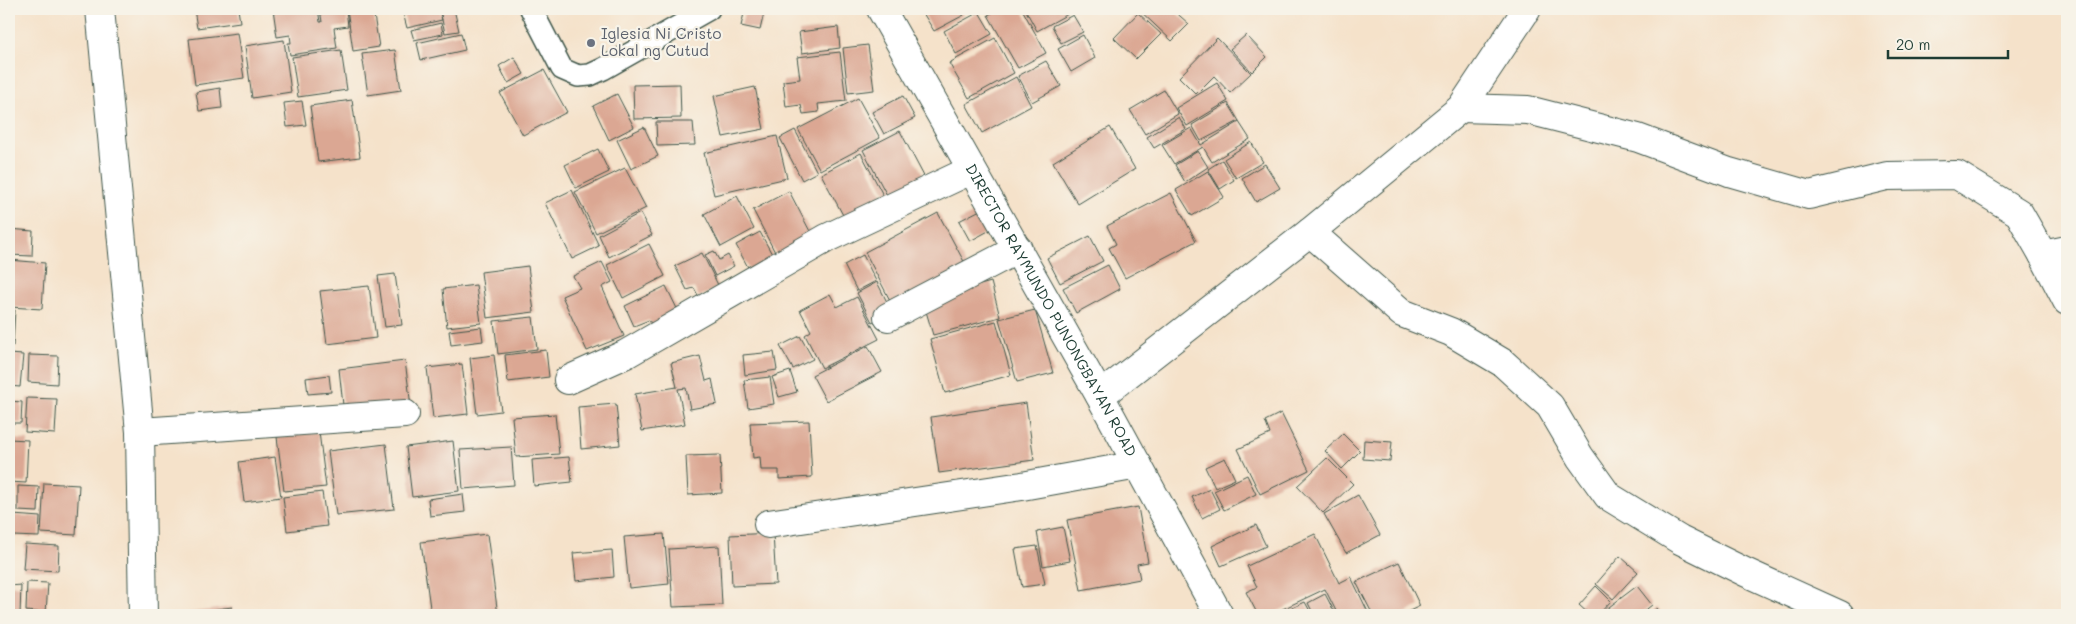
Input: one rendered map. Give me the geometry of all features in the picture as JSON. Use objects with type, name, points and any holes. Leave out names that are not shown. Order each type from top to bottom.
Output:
[{"type":"street","points":[[100,9],[140,432],[142,615]]},
{"type":"street","name":"DIRECTOR RAYMUNDO PUNONGBAYAN ROAD","points":[[881,9],[1100,396],[1218,615]]},
{"type":"street","points":[[1100,396],[1310,232],[1461,108],[1526,9]]},
{"type":"street","points":[[1461,108],[1528,110],[1638,138],[1728,172],[1809,195],[1887,176],[1957,175],[2019,213],[2055,252],[2067,301]]},
{"type":"street","points":[[568,380],[626,354],[827,238],[971,170]]},
{"type":"street","points":[[1310,232],[1402,313],[1451,332],[1503,363],[1550,406],[1580,456],[1608,496],[1680,540],[1840,615]]},
{"type":"street","points":[[888,316],[1018,249]]},
{"type":"street","points":[[140,432],[405,414]]},
{"type":"street","points":[[768,524],[1022,486],[1138,465]]},
{"type":"lane","points":[[530,9],[562,69],[578,76],[590,75],[603,69],[709,9]]},
{"type":"building","points":[[194,9],[238,9],[240,22],[197,28]]},
{"type":"building","points":[[273,9],[318,9],[320,22],[322,22],[320,9],[346,9],[348,26],[334,28],[337,48],[290,55],[288,43],[291,43],[290,35],[277,37]]},
{"type":"building","points":[[347,9],[373,9],[379,47],[353,51]]},
{"type":"building","points":[[402,9],[439,9],[442,20],[407,28]]},
{"type":"building","points":[[454,9],[459,31],[445,33],[440,11]]},
{"type":"building","points":[[745,9],[764,13],[760,30],[741,26]]},
{"type":"building","points":[[931,9],[961,9],[964,15],[934,31],[923,13]]},
{"type":"building","points":[[1000,9],[1022,9],[1046,53],[1018,68],[988,15]]},
{"type":"building","points":[[1025,9],[1065,9],[1068,14],[1037,31]]},
{"type":"building","points":[[1138,9],[1172,9],[1189,24],[1172,41]]},
{"type":"building","points":[[979,12],[992,34],[956,54],[944,31]]},
{"type":"building","points":[[1138,13],[1161,34],[1136,59],[1114,38]]},
{"type":"building","points":[[1073,15],[1083,32],[1061,43],[1052,26]]},
{"type":"building","points":[[441,23],[443,34],[414,40],[411,30]]},
{"type":"building","points":[[838,27],[840,48],[802,53],[799,32]]},
{"type":"building","points":[[237,33],[244,78],[195,85],[189,39]]},
{"type":"building","points":[[461,33],[465,50],[421,60],[417,43]]},
{"type":"building","points":[[1083,35],[1095,58],[1071,72],[1058,49]]},
{"type":"building","points":[[1246,35],[1267,57],[1252,72],[1230,49]]},
{"type":"building","points":[[995,38],[1014,73],[969,98],[949,63]]},
{"type":"building","points":[[1217,38],[1251,73],[1230,93],[1214,76],[1196,94],[1179,77]]},
{"type":"building","points":[[284,40],[291,92],[252,98],[245,46]]},
{"type":"building","points":[[868,45],[874,90],[848,93],[843,48]]},
{"type":"building","points":[[341,50],[347,90],[298,97],[292,57]]},
{"type":"building","points":[[395,50],[401,90],[368,95],[362,54]]},
{"type":"building","points":[[840,52],[846,101],[818,104],[819,112],[803,114],[801,105],[786,107],[783,81],[800,79],[797,57]]},
{"type":"building","points":[[514,57],[524,74],[508,83],[499,66]]},
{"type":"building","points":[[1046,61],[1061,86],[1032,102],[1018,76]]},
{"type":"building","points":[[544,70],[567,112],[523,135],[500,93]]},
{"type":"building","points":[[1016,77],[1031,106],[982,133],[966,104]]},
{"type":"building","points":[[1217,83],[1228,101],[1187,126],[1176,108]]},
{"type":"building","points":[[680,84],[681,118],[634,119],[633,85]]},
{"type":"building","points":[[755,87],[764,129],[723,137],[714,96]]},
{"type":"building","points":[[220,88],[222,108],[199,111],[196,92]]},
{"type":"building","points":[[1164,90],[1178,114],[1145,134],[1130,110]]},
{"type":"building","points":[[617,94],[634,127],[609,140],[593,106]]},
{"type":"building","points":[[903,96],[915,118],[884,134],[872,112]]},
{"type":"building","points":[[858,98],[880,138],[820,170],[798,129]]},
{"type":"building","points":[[352,100],[360,157],[318,162],[310,106]]},
{"type":"building","points":[[302,101],[306,125],[287,127],[284,103]]},
{"type":"building","points":[[1228,103],[1239,121],[1201,141],[1192,125]]},
{"type":"building","points":[[1179,117],[1186,129],[1154,148],[1147,137]]},
{"type":"building","points":[[656,122],[693,122],[695,145],[657,146]]},
{"type":"building","points":[[1239,122],[1250,139],[1212,162],[1203,147],[1174,164],[1162,145],[1191,128],[1201,145]]},
{"type":"building","points":[[644,127],[658,156],[631,169],[617,140]]},
{"type":"building","points":[[1110,127],[1135,169],[1078,204],[1053,162]]},
{"type":"building","points":[[795,130],[817,172],[802,180],[780,138]]},
{"type":"building","points":[[900,131],[927,182],[890,201],[863,150]]},
{"type":"building","points":[[777,136],[787,178],[714,195],[704,153]]},
{"type":"building","points":[[1251,142],[1263,162],[1236,178],[1224,159]]},
{"type":"building","points":[[598,149],[609,172],[576,188],[565,165]]},
{"type":"building","points":[[1198,151],[1208,167],[1185,182],[1175,165]]},
{"type":"building","points":[[861,153],[884,197],[844,217],[821,174]]},
{"type":"building","points":[[1222,160],[1234,180],[1220,189],[1208,169]]},
{"type":"building","points":[[1265,164],[1280,188],[1256,202],[1242,178]]},
{"type":"building","points":[[625,168],[646,208],[596,233],[575,192]]},
{"type":"building","points":[[1208,171],[1224,197],[1192,216],[1176,190]]},
{"type":"building","points":[[572,190],[599,246],[572,259],[545,203]]},
{"type":"building","points":[[789,191],[814,239],[778,258],[753,210]]},
{"type":"building","points":[[1171,193],[1196,241],[1125,278],[1109,248],[1116,244],[1107,226]]},
{"type":"building","points":[[737,196],[754,229],[721,247],[704,214]]},
{"type":"building","points":[[984,208],[994,228],[970,241],[959,221]]},
{"type":"building","points":[[640,213],[652,235],[609,257],[599,235]]},
{"type":"building","points":[[938,213],[969,271],[895,310],[865,252]]},
{"type":"building","points":[[9,229],[33,231],[32,256],[9,255]]},
{"type":"building","points":[[760,232],[774,258],[750,271],[736,245]]},
{"type":"building","points":[[1090,236],[1103,261],[1060,283],[1047,258]]},
{"type":"building","points":[[649,244],[665,276],[623,298],[607,265]]},
{"type":"building","points":[[714,251],[719,260],[728,255],[734,266],[715,276],[705,255]]},
{"type":"building","points":[[702,253],[719,287],[699,297],[694,288],[687,290],[675,266]]},
{"type":"building","points":[[863,255],[876,281],[857,291],[844,265]]},
{"type":"building","points":[[9,260],[45,263],[42,309],[9,307]]},
{"type":"building","points":[[602,262],[612,282],[602,287],[624,336],[587,351],[562,296],[580,288],[573,276]]},
{"type":"building","points":[[1108,265],[1120,289],[1076,313],[1063,288]]},
{"type":"building","points":[[528,266],[534,312],[487,318],[481,272]]},
{"type":"building","points":[[395,274],[402,325],[385,327],[378,276]]},
{"type":"building","points":[[877,282],[892,312],[872,322],[857,293]]},
{"type":"building","points":[[991,282],[1000,317],[933,335],[923,301]]},
{"type":"building","points":[[476,285],[481,323],[447,327],[443,289]]},
{"type":"building","points":[[369,286],[376,338],[327,344],[320,291]]},
{"type":"building","points":[[666,286],[682,319],[655,332],[649,320],[634,326],[625,306]]},
{"type":"building","points":[[830,294],[837,307],[857,297],[879,339],[822,368],[805,335],[811,331],[800,310]]},
{"type":"building","points":[[9,310],[15,310],[13,346],[9,345]]},
{"type":"building","points":[[1035,310],[1053,373],[1017,382],[999,319]]},
{"type":"building","points":[[533,317],[537,349],[498,354],[494,321]]},
{"type":"building","points":[[996,321],[1011,375],[945,393],[930,339]]},
{"type":"building","points":[[481,327],[483,341],[451,345],[449,331]]},
{"type":"building","points":[[800,336],[813,359],[793,369],[780,346]]},
{"type":"building","points":[[868,346],[882,372],[826,401],[812,375]]},
{"type":"building","points":[[546,350],[549,377],[508,382],[505,355]]},
{"type":"building","points":[[774,352],[777,370],[745,375],[743,355]]},
{"type":"building","points":[[9,354],[23,355],[20,387],[9,386]]},
{"type":"building","points":[[29,355],[58,356],[57,384],[28,382]]},
{"type":"building","points":[[494,355],[501,411],[477,414],[470,358]]},
{"type":"building","points":[[700,356],[706,381],[712,379],[717,404],[690,409],[686,388],[678,389],[685,424],[642,431],[635,394],[677,387],[671,363]]},
{"type":"building","points":[[405,361],[411,406],[344,414],[339,369]]},
{"type":"building","points":[[462,364],[468,414],[433,418],[427,368]]},
{"type":"building","points":[[790,371],[797,392],[779,397],[772,377]]},
{"type":"building","points":[[329,375],[331,392],[308,394],[306,378]]},
{"type":"building","points":[[770,377],[774,404],[748,408],[744,380]]},
{"type":"building","points":[[27,398],[57,399],[55,434],[25,432]]},
{"type":"building","points":[[9,401],[22,402],[21,423],[9,423]]},
{"type":"building","points":[[1026,403],[1034,460],[939,473],[931,417]]},
{"type":"building","points":[[616,404],[620,445],[581,449],[578,407]]},
{"type":"building","points":[[1281,413],[1309,470],[1260,494],[1238,449],[1270,434],[1265,421]]},
{"type":"building","points":[[555,414],[559,454],[516,457],[512,417]]},
{"type":"building","points":[[809,421],[812,477],[779,479],[779,470],[761,470],[760,457],[753,458],[750,423]]},
{"type":"building","points":[[319,432],[326,487],[284,491],[277,437]]},
{"type":"building","points":[[1343,434],[1360,451],[1342,469],[1325,451]]},
{"type":"building","points":[[9,439],[28,440],[26,483],[9,482]]},
{"type":"building","points":[[1364,440],[1392,442],[1390,461],[1363,459]]},
{"type":"building","points":[[453,441],[459,491],[412,497],[406,447]]},
{"type":"building","points":[[386,444],[394,509],[336,515],[328,451]]},
{"type":"building","points":[[511,447],[514,485],[463,489],[460,450]]},
{"type":"building","points":[[720,455],[722,493],[688,495],[686,456]]},
{"type":"building","points":[[275,457],[281,497],[244,502],[239,462]]},
{"type":"building","points":[[569,457],[572,482],[534,486],[532,460]]},
{"type":"building","points":[[1225,458],[1235,479],[1215,488],[1205,467]]},
{"type":"building","points":[[1327,458],[1353,484],[1323,513],[1297,486]]},
{"type":"building","points":[[1247,475],[1256,494],[1224,510],[1214,491]]},
{"type":"building","points":[[44,483],[79,485],[76,535],[41,533]]},
{"type":"building","points":[[18,486],[39,487],[38,512],[18,511]]},
{"type":"building","points":[[1210,489],[1220,509],[1202,518],[1192,497]]},
{"type":"building","points":[[9,492],[13,492],[12,510],[9,510]]},
{"type":"building","points":[[322,492],[327,526],[287,531],[283,497]]},
{"type":"building","points":[[463,494],[465,512],[430,516],[428,499]]},
{"type":"building","points":[[1358,495],[1380,535],[1346,553],[1324,514]]},
{"type":"building","points":[[1138,507],[1148,562],[1137,564],[1140,579],[1081,590],[1067,520]]},
{"type":"building","points":[[13,515],[40,517],[39,537],[13,536]]},
{"type":"building","points":[[1256,525],[1266,546],[1221,566],[1212,546]]},
{"type":"building","points":[[1063,527],[1070,561],[1043,566],[1037,532]]},
{"type":"building","points":[[773,533],[776,584],[732,586],[730,535]]},
{"type":"building","points":[[487,534],[498,615],[431,615],[421,542]]},
{"type":"building","points":[[664,534],[669,584],[629,588],[624,537]]},
{"type":"building","points":[[1315,534],[1339,583],[1351,577],[1369,614],[1338,615],[1325,589],[1270,615],[1258,615],[1246,592],[1257,587],[1247,566]]},
{"type":"building","points":[[25,544],[59,546],[58,571],[23,569]]},
{"type":"building","points":[[719,546],[722,605],[673,607],[669,549]]},
{"type":"building","points":[[1037,546],[1045,584],[1022,587],[1015,549]]},
{"type":"building","points":[[612,550],[614,577],[576,581],[573,553]]},
{"type":"building","points":[[1620,556],[1638,572],[1613,599],[1596,584]]},
{"type":"building","points":[[1399,562],[1420,606],[1401,615],[1373,615],[1356,582]]},
{"type":"building","points":[[27,582],[48,583],[46,613],[26,611]]},
{"type":"building","points":[[21,585],[20,615],[9,615],[9,586]]},
{"type":"building","points":[[1596,586],[1611,601],[1598,615],[1590,615],[1579,605]]},
{"type":"building","points":[[1637,586],[1652,605],[1639,615],[1609,615],[1605,610]]},
{"type":"building","points":[[1325,594],[1336,615],[1314,615],[1308,603]]},
{"type":"building","points":[[1305,602],[1312,615],[1277,615]]},
{"type":"building","points":[[232,607],[233,615],[187,615],[187,613]]},
{"type":"building","points":[[1657,608],[1663,615],[1648,615]]},
{"type":"place","name":"Iglesia Ni Cristo Lokal ng Cutud","points":[[591,43]]}]
